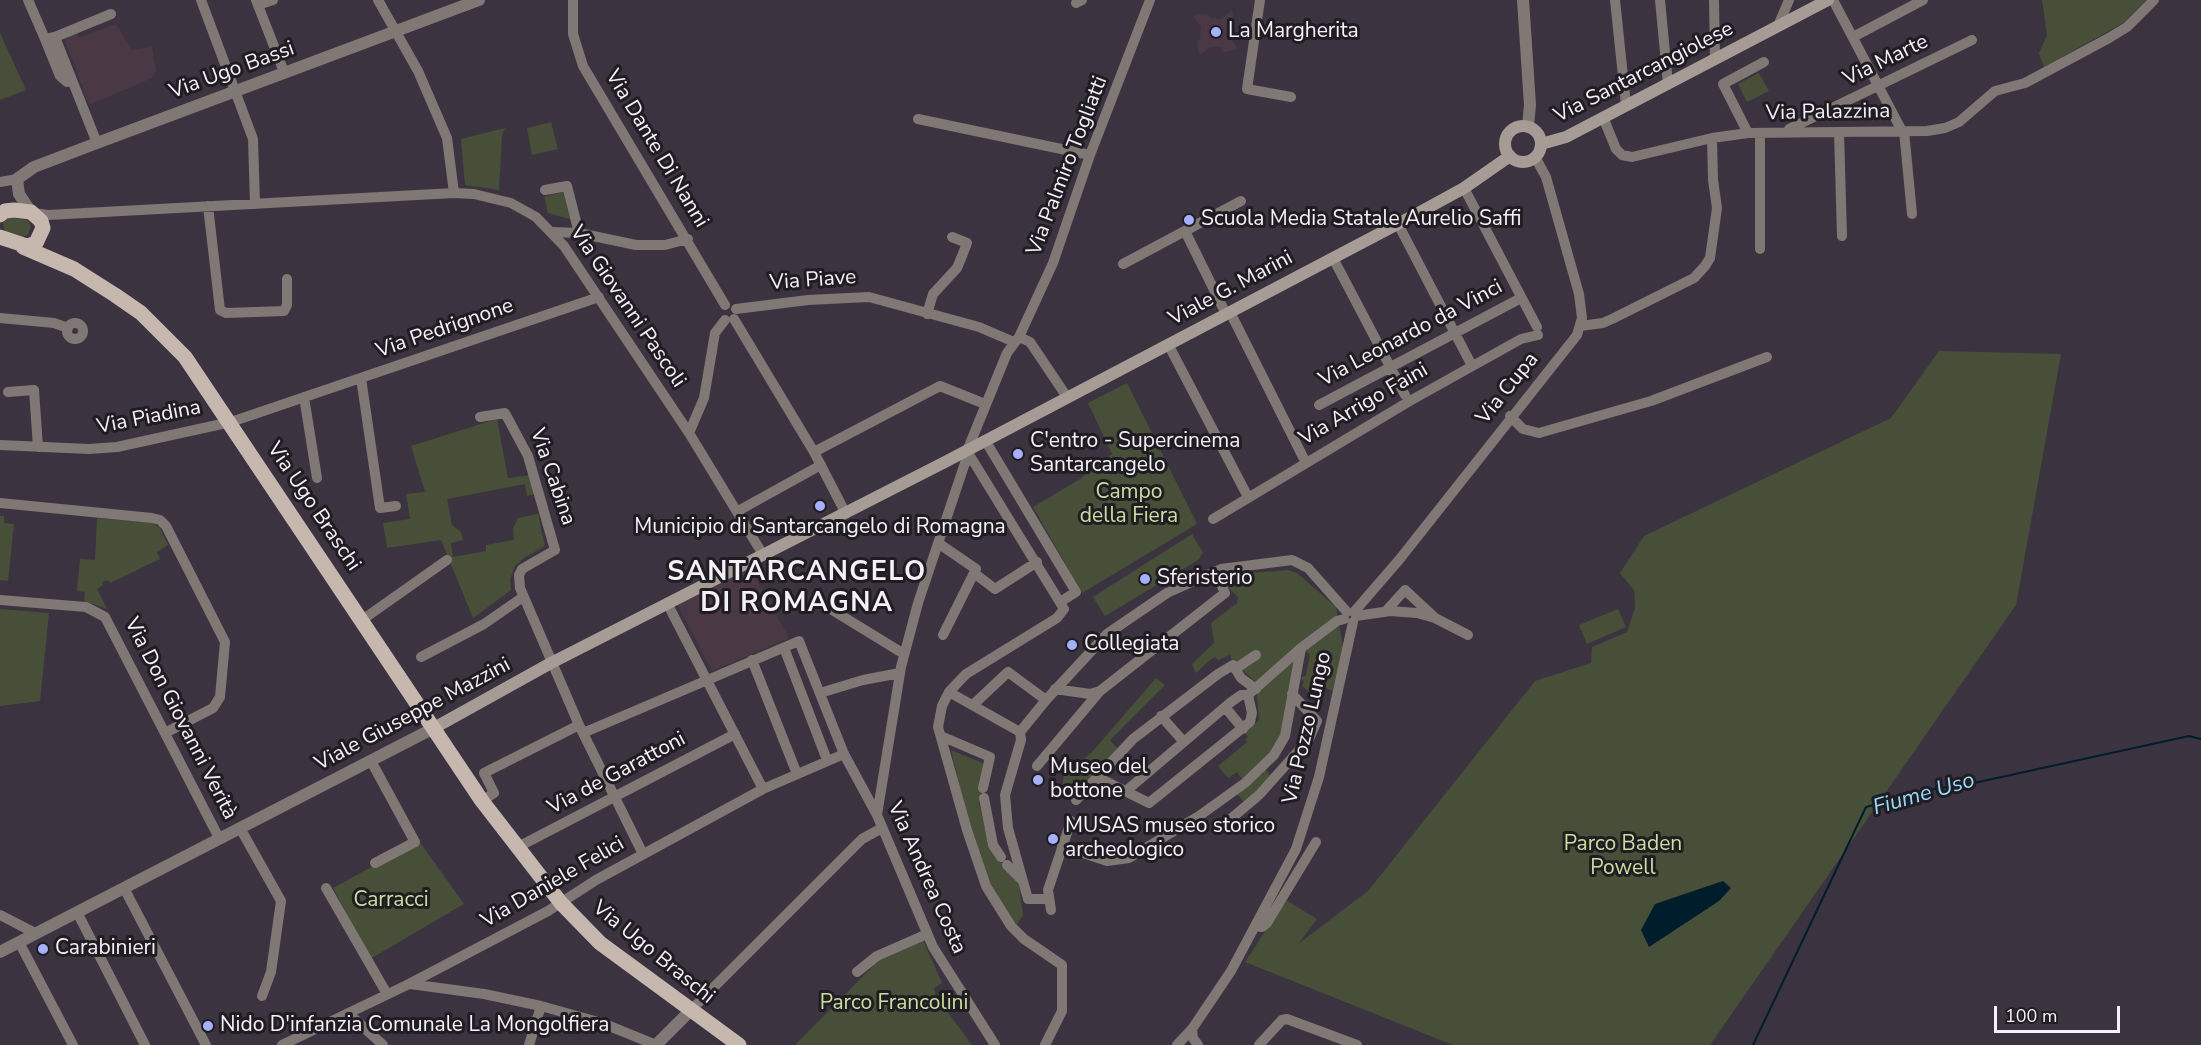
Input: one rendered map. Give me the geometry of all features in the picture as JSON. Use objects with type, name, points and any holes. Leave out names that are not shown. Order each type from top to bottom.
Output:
[{"type":"main road","name":"Via Santarcangiolese","points":[[1541,144],[1566,137],[1827,0]]},
{"type":"main road","points":[[1528,126],[1538,133],[1541,144],[1535,157],[1525,161],[1510,156],[1505,145],[1508,134],[1517,127],[1528,126]]},
{"type":"main road","name":"Viale G. Marini","points":[[845,512],[969,455],[985,440],[1464,188],[1510,156]]},
{"type":"main road","points":[[2,213],[32,213]]},
{"type":"main road","name":"Via Ugo Braschi","points":[[32,213],[43,228],[52,249],[74,269],[141,313],[185,357],[231,422],[482,801],[516,848],[561,903],[600,944],[740,1045]]},
{"type":"main road","points":[[23,247],[36,243],[43,228]]},
{"type":"main road","name":"Via Ugo Braschi","points":[[0,237],[74,269]]},
{"type":"main road","name":"Viale Giuseppe Mazzini","points":[[434,728],[551,663],[845,512]]},
{"type":"street","points":[[27,0],[50,38],[97,142]]},
{"type":"street","points":[[201,0],[252,139],[255,204]]},
{"type":"street","points":[[273,0],[257,3],[284,72]]},
{"type":"street","points":[[378,0],[397,30],[447,138],[454,193]]},
{"type":"street","name":"Via Ugo Bassi","points":[[0,182],[17,178],[34,167],[97,142],[480,0]]},
{"type":"street","points":[[1260,0],[1247,89],[1291,97]]},
{"type":"street","points":[[1523,0],[1530,105],[1528,126]]},
{"type":"street","points":[[1615,0],[1626,105]]},
{"type":"street","points":[[1660,0],[1668,84]]},
{"type":"street","points":[[1714,0],[1715,59]]},
{"type":"street","points":[[1778,26],[1789,0]]},
{"type":"street","points":[[1827,0],[1853,37],[1903,131],[1912,214]]},
{"type":"street","points":[[1853,37],[1923,0]]},
{"type":"street","name":"Via Palazzina","points":[[1603,117],[1616,149],[1626,157],[1713,138],[1754,133],[1903,131],[1945,128],[1959,122],[1995,92],[2025,83],[2127,27],[2154,0]]},
{"type":"street","name":"Via Palmiro Togliatti","points":[[877,814],[904,654],[938,543],[985,404],[1053,263],[1147,1]]},
{"type":"street","name":"Via Dante Di Nanni","points":[[575,2],[573,34],[583,66],[814,452],[845,512]]},
{"type":"street","points":[[50,38],[111,14]]},
{"type":"street","points":[[50,38],[60,76],[67,81]]},
{"type":"street","name":"Via Marte","points":[[1784,131],[1879,88],[1972,40]]},
{"type":"street","points":[[1760,249],[1754,133],[1722,84],[1764,62]]},
{"type":"street","points":[[918,119],[1090,155]]},
{"type":"street","points":[[1839,132],[1842,236]]},
{"type":"street","points":[[1535,157],[1546,177],[1579,294],[1582,308],[1580,326],[1603,323],[1614,318],[1694,278],[1706,266],[1710,258],[1717,208],[1713,180],[1713,138]]},
{"type":"street","points":[[17,178],[20,194],[32,213]]},
{"type":"street","points":[[2,213],[14,196],[17,178]]},
{"type":"street","points":[[545,190],[567,186],[579,233]]},
{"type":"street","points":[[1464,188],[1521,298]]},
{"type":"street","name":"Via Giovanni Pascoli","points":[[32,213],[71,213],[454,193],[474,194],[511,202],[536,217],[553,232],[689,433],[762,553]]},
{"type":"street","points":[[1123,264],[1241,201]]},
{"type":"street","points":[[208,206],[220,310],[226,313],[285,311],[287,279]]},
{"type":"street","name":"Via Giovanni Pascoli","points":[[43,228],[71,213]]},
{"type":"street","points":[[1398,224],[1470,362]]},
{"type":"street","points":[[1185,231],[1305,461]]},
{"type":"street","points":[[553,232],[579,233],[636,245],[665,245],[688,239]]},
{"type":"street","points":[[927,314],[933,294],[957,268],[967,243],[952,237]]},
{"type":"street","points":[[1333,258],[1405,395]]},
{"type":"street","name":"Via Pedrignone","points":[[231,422],[599,297]]},
{"type":"street","name":"Via Piave","points":[[730,313],[808,300],[869,297],[1016,339]]},
{"type":"street","name":"Via Arrigo Faini","points":[[1213,519],[1305,461],[1538,331],[1521,298]]},
{"type":"street","name":"Via Leonardo da Vinci","points":[[1318,405],[1521,298]]},
{"type":"street","points":[[689,433],[704,398],[715,333],[730,313]]},
{"type":"street","points":[[0,318],[54,323],[68,328]]},
{"type":"street","name":"Via Cupa","points":[[1350,620],[1510,416],[1577,335],[1580,326]]},
{"type":"street","points":[[1016,339],[1030,342],[1067,397]]},
{"type":"street","points":[[1168,344],[1248,497]]},
{"type":"street","points":[[1510,416],[1523,429],[1539,433],[1651,401],[1767,357]]},
{"type":"street","points":[[361,378],[380,508],[396,506]]},
{"type":"street","points":[[814,452],[940,386],[985,404]]},
{"type":"street","points":[[8,392],[34,390],[38,447]]},
{"type":"street","points":[[304,397],[316,478]]},
{"type":"street","name":"Via Cabina","points":[[480,417],[505,413],[513,423],[528,456],[555,550],[522,569],[518,581],[581,729],[643,854]]},
{"type":"street","name":"Via Piadina","points":[[0,445],[89,449],[136,444],[231,422]]},
{"type":"street","points":[[985,440],[1076,592],[1062,605],[1057,618],[966,674],[949,692],[942,706],[938,727],[966,830],[986,886],[1011,926],[1024,939],[1062,965],[1062,1011],[1045,1045]]},
{"type":"street","points":[[969,455],[1062,605]]},
{"type":"street","points":[[738,511],[821,465]]},
{"type":"street","points":[[0,503],[152,518],[160,520],[166,526],[225,642],[220,697],[217,702],[213,708],[165,733]]},
{"type":"street","points":[[1009,517],[1025,509]]},
{"type":"street","points":[[938,543],[976,569],[943,635]]},
{"type":"street","points":[[362,620],[447,560]]},
{"type":"street","points":[[1071,821],[1048,890],[1050,905],[1028,898],[1008,828],[1005,802],[1007,783],[1021,740],[1020,732],[1055,689],[1117,628],[1167,593],[1215,571],[1292,560],[1308,568],[1350,620]]},
{"type":"street","points":[[974,573],[995,589],[1037,562]]},
{"type":"street","points":[[1037,766],[1100,691],[1225,593],[1215,571]]},
{"type":"street","points":[[1385,612],[1405,590],[1435,618]]},
{"type":"street","points":[[421,657],[484,624],[523,597]]},
{"type":"street","name":"Via Don Giovanni Verità","points":[[0,600],[86,607],[105,617],[219,838]]},
{"type":"street","points":[[667,603],[763,789]]},
{"type":"street","points":[[829,608],[904,654]]},
{"type":"street","points":[[1126,791],[1225,707],[1241,695],[1252,692],[1301,648],[1337,621],[1385,612],[1417,613],[1435,618],[1468,635]]},
{"type":"street","name":"Via Pozzo Lungo","points":[[1179,1045],[1231,970],[1305,826],[1343,679],[1350,620]]},
{"type":"street","name":"Via Andrea Costa","points":[[752,660],[799,641],[844,754],[877,814],[927,934],[944,967],[995,1045]]},
{"type":"street","points":[[1062,846],[1107,861],[1129,858],[1199,816],[1245,783],[1274,755],[1285,735],[1301,648]]},
{"type":"street","points":[[786,653],[827,760]]},
{"type":"street","points":[[1076,800],[1133,739],[1161,716],[1256,655]]},
{"type":"street","points":[[482,801],[494,793],[484,773],[581,729],[752,660],[797,774]]},
{"type":"street","points":[[1097,777],[1149,803],[1243,729],[1250,722],[1252,692],[1234,667]]},
{"type":"street","points":[[974,704],[1008,672],[1046,700]]},
{"type":"street","points":[[820,693],[863,680],[900,673]]},
{"type":"street","points":[[1055,689],[1090,694],[1100,691]]},
{"type":"street","points":[[949,692],[974,704],[1020,732]]},
{"type":"street","points":[[1221,828],[1259,795],[1309,739],[1317,721],[1292,694]]},
{"type":"street","points":[[1225,707],[1243,729]]},
{"type":"street","points":[[1161,716],[1183,741]]},
{"type":"street","name":"Viale Giuseppe Mazzini","points":[[0,952],[434,728]]},
{"type":"street","name":"Via de Garattoni","points":[[516,848],[735,734]]},
{"type":"street","points":[[941,736],[990,758],[983,793],[993,845],[1022,880]]},
{"type":"street","name":"Via Daniele Felici","points":[[282,1045],[409,984],[561,903],[596,880],[763,789],[844,754]]},
{"type":"street","points":[[371,761],[415,842],[375,863]]},
{"type":"street","points":[[240,828],[281,901],[271,972],[262,996]]},
{"type":"street","points":[[409,984],[484,994],[541,1006],[602,1023],[656,1045],[862,840],[882,828]]},
{"type":"street","name":"Via Pozzo Lungo","points":[[1255,926],[1262,927],[1267,923],[1316,842]]},
{"type":"street","points":[[124,888],[206,1045]]},
{"type":"street","points":[[326,888],[387,994]]},
{"type":"street","points":[[77,912],[145,1045]]},
{"type":"street","points":[[0,915],[35,933]]},
{"type":"street","points":[[857,972],[877,956],[927,934]]},
{"type":"street","points":[[19,942],[74,1045]]},
{"type":"street","points":[[529,1045],[541,1006]]},
{"type":"street","points":[[348,1013],[383,1045]]},
{"type":"street","points":[[1259,1045],[1282,1020],[1287,1019],[1357,1045]]},
{"type":"street","points":[[1192,1029],[1192,1038],[1198,1045]]},
{"type":"shaded area","name":"La Margherita","points":[[1232,10],[1235,25],[1230,28],[1230,38],[1238,49],[1224,52],[1222,47],[1211,47],[1199,55],[1197,41],[1200,39],[1201,27],[1193,16],[1207,14],[1210,18],[1221,19]]},
{"type":"shaded area","points":[[116,24],[132,50],[152,47],[156,71],[152,78],[89,105],[64,37],[77,32],[79,38]]},
{"type":"shaded area","points":[[750,567],[789,638],[712,671],[677,604]]},
{"type":"green space","points":[[2042,0],[2146,0],[2123,23],[2044,67],[2039,53],[2047,35]]},
{"type":"green space","points":[[0,33],[26,90],[0,100]]},
{"type":"green space","points":[[1759,73],[1769,91],[1747,102],[1738,84]]},
{"type":"green space","points":[[551,122],[558,149],[532,155],[527,128]]},
{"type":"green space","points":[[505,128],[502,135],[499,190],[465,185],[461,139]]},
{"type":"green space","points":[[563,192],[570,219],[548,213],[544,197]]},
{"type":"green space","points":[[8,217],[28,220],[31,227],[28,235],[19,238],[5,232],[3,223]]},
{"type":"green space","name":"Parco Baden Powell","points":[[1939,351],[2061,354],[2016,605],[1710,1045],[1453,1045],[1245,962],[1286,900],[1317,919],[1298,944],[1368,891],[1535,681],[1591,663],[1592,647],[1627,632],[1635,608],[1634,590],[1620,573],[1644,536],[1891,418]]},
{"type":"green space","name":"Campo della Fiera","points":[[1127,383],[1197,524],[1082,593],[1033,507],[1080,479],[1112,454],[1088,403]]},
{"type":"green space","points":[[497,419],[508,478],[531,475],[536,494],[527,496],[525,484],[447,499],[452,525],[461,532],[463,540],[451,543],[453,557],[486,551],[486,545],[514,540],[513,528],[518,518],[538,514],[545,546],[515,566],[510,579],[511,590],[473,618],[441,540],[387,548],[383,523],[410,519],[406,494],[425,492],[411,446]]},
{"type":"green space","points":[[0,516],[4,516],[4,523],[14,524],[8,581],[0,580]]},
{"type":"green space","points":[[97,518],[152,523],[160,528],[168,545],[157,552],[160,559],[110,583],[108,580],[102,582],[103,585],[97,589],[107,609],[84,601],[85,592],[77,591],[80,559],[95,560]]},
{"type":"green space","name":"Sferisterio","points":[[1192,534],[1203,553],[1198,560],[1105,616],[1093,597]]},
{"type":"green space","points":[[1288,570],[1297,573],[1336,607],[1344,653],[1332,691],[1319,684],[1315,697],[1302,686],[1304,682],[1301,678],[1306,675],[1310,655],[1302,648],[1285,736],[1244,782],[1237,772],[1228,778],[1218,766],[1247,742],[1245,739],[1248,737],[1244,732],[1259,720],[1256,682],[1233,662],[1230,655],[1218,660],[1215,657],[1196,673],[1192,664],[1214,643],[1211,623],[1237,603],[1238,597],[1223,583],[1226,575]]},
{"type":"green space","points":[[0,609],[49,613],[40,701],[0,706]]},
{"type":"green space","points":[[1618,609],[1626,627],[1587,644],[1579,625]]},
{"type":"green space","points":[[1156,678],[1165,685],[1110,740],[1120,752],[1076,800],[1069,790],[1062,789],[1064,775],[1092,752]]},
{"type":"green space","points":[[951,750],[985,764],[979,803],[989,846],[1019,884],[1023,915],[1015,928],[988,879],[972,838]]},
{"type":"green space","points":[[1265,769],[1272,777],[1246,805],[1236,792]]},
{"type":"green space","name":"Carracci","points":[[419,841],[464,904],[370,959],[333,888]]},
{"type":"green space","name":"Parco Francolini","points":[[923,940],[942,983],[934,988],[936,996],[972,1045],[795,1045],[879,960]]},
{"type":"water","points":[[1723,881],[1731,888],[1719,901],[1649,947],[1641,930],[1655,904]]},
{"type":"waterway","name":"Fiume Uso","points":[[1753,1045],[1866,807],[1934,789],[1974,783],[2189,736],[2201,739]]},
{"type":"place","name":"La Margherita","points":[[1216,32]]},
{"type":"place","name":"Scuola Media Statale Aurelio Saffi","points":[[1189,220]]},
{"type":"place","name":"C'entro - Supercinema Santarcangelo","points":[[1018,454]]},
{"type":"place","name":"Municipio di Santarcangelo di Romagna","points":[[820,506]]},
{"type":"place","name":"Sferisterio","points":[[1145,579]]},
{"type":"place","name":"Collegiata","points":[[1072,645]]},
{"type":"place","name":"Museo del bottone","points":[[1038,780]]},
{"type":"place","name":"MUSAS museo storico archeologico","points":[[1053,839]]},
{"type":"place","name":"Carabinieri","points":[[43,949]]},
{"type":"place","name":"Nido D'infanzia Comunale La Mongolfiera","points":[[208,1026]]},
{"type":"district","name":"SANTARCANGELO DI ROMAGNA","points":[[797,588]]}]
